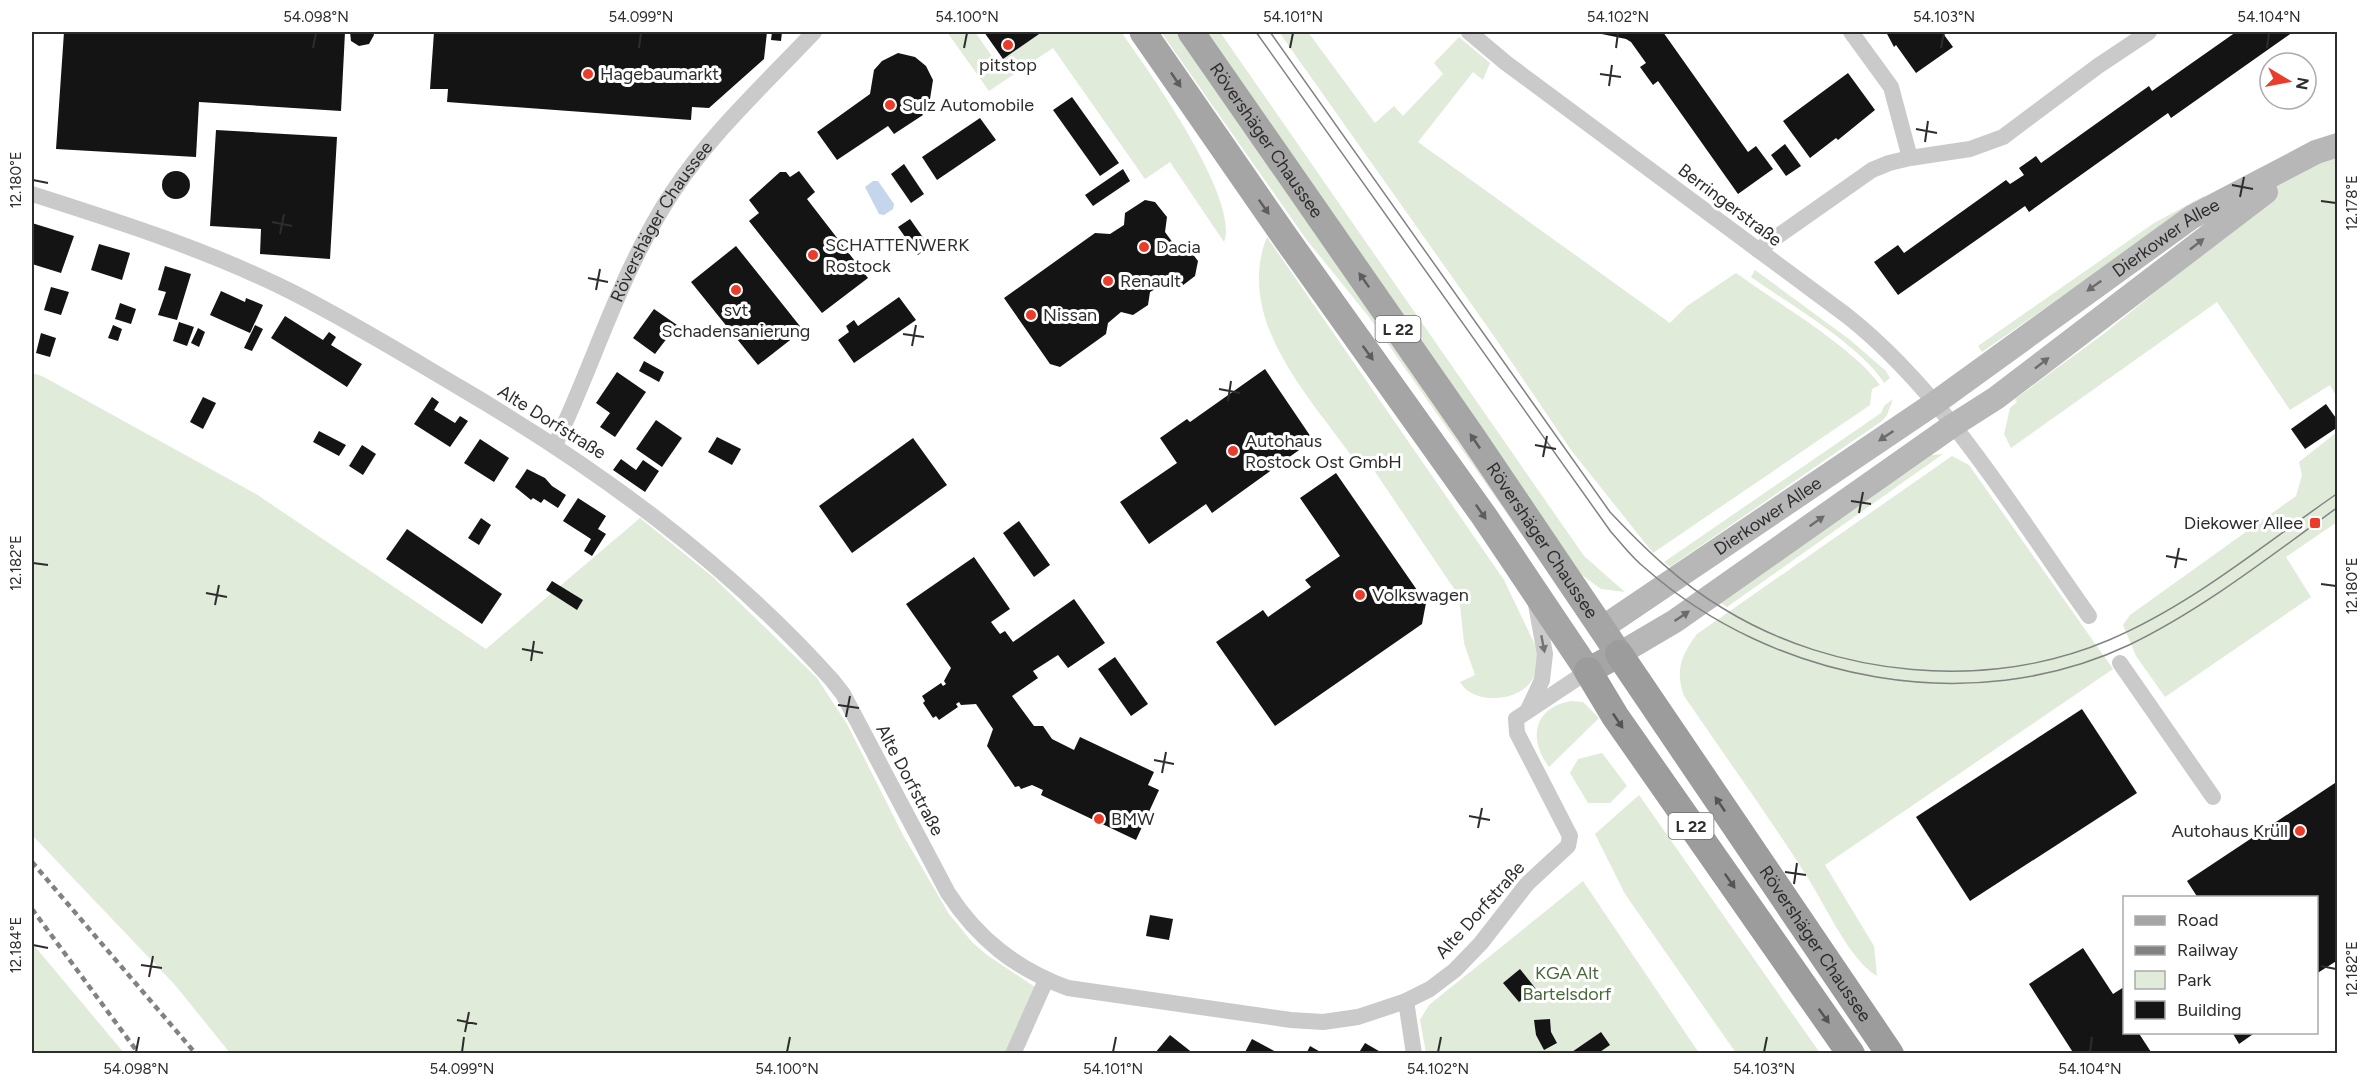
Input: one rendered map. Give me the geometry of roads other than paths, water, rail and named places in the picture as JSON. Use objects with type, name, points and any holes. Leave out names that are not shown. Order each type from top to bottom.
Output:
[{"type":"highway","name":"Rövershäger Chaussee","points":[[1619,654],[1890,1053]]},
{"type":"highway","name":"Rövershäger Chaussee","points":[[1588,671],[1615,716],[1851,1053]]},
{"type":"main road","name":"Rövershäger Chaussee","points":[[1143,32],[1532,586],[1588,671]]},
{"type":"main road","name":"Rövershäger Chaussee","points":[[1191,32],[1619,654]]},
{"type":"main road","name":"Dierkower Allee","points":[[1602,628],[1935,403],[2192,217],[2316,152],[2337,148]]},
{"type":"main road","name":"Dierkower Allee","points":[[1588,671],[1675,621],[1952,426],[1996,398],[2277,183],[2337,148]]},
{"type":"main road","points":[[1588,671],[1602,628]]},
{"type":"street","name":"Rövershäger Chaussee","points":[[555,445],[625,280],[672,192],[709,146],[814,32]]},
{"type":"street","name":"Berringerstraße","points":[[1469,32],[1506,63],[1870,334],[1898,359],[1952,426]]},
{"type":"street","points":[[1851,32],[1891,87],[1910,158]]},
{"type":"street","points":[[1758,250],[1872,171],[1889,163],[1970,149],[2003,137],[2098,66],[2149,32]]},
{"type":"street","name":"Alte Dorfstraße","points":[[32,194],[187,247],[292,292],[356,326],[555,445],[680,535],[820,666],[843,694],[948,893],[965,919],[1003,955],[1046,980],[1100,994],[1291,1020],[1323,1022],[1358,1017],[1406,1000],[1430,988],[1455,970],[1481,943],[1527,884],[1568,846],[1570,836],[1516,733],[1516,719],[1527,711]]},
{"type":"street","points":[[1952,426],[2089,616]]},
{"type":"street","name":"Rövershäger Chaussee","points":[[1527,711],[1542,680],[1545,654],[1532,586]]},
{"type":"street","points":[[2120,663],[2213,797]]},
{"type":"street","points":[[1527,711],[1588,671]]},
{"type":"street","points":[[1013,1053],[1046,980]]},
{"type":"street","points":[[1406,1000],[1414,1053]]},
{"type":"water","points":[[873,181],[878,181],[894,204],[893,209],[884,215],[879,214],[865,187]]},
{"type":"tram line","points":[[1256,32],[1611,532],[1640,564],[1696,607],[1753,639],[1813,662],[1877,677],[1941,683],[2005,680],[2068,668],[2129,645],[2210,599],[2338,507]]},
{"type":"tram line","points":[[1270,32],[1610,512],[1678,577],[1724,609],[1767,632],[1814,650],[1862,662],[1912,670],[1963,671],[2013,667],[2062,656],[2109,640],[2140,626],[2198,592],[2338,493]]},
{"type":"railway","points":[[32,862],[196,1054]]},
{"type":"railway","points":[[32,909],[139,1054]]},
{"type":"place","name":"pitstop","points":[[1008,45]]},
{"type":"place","name":"Hagebaumarkt","points":[[588,74]]},
{"type":"place","name":"Sulz Automobile","points":[[890,105]]},
{"type":"place","name":"Dacia","points":[[1144,247]]},
{"type":"place","name":"SCHATTENWERK Rostock","points":[[813,255]]},
{"type":"place","name":"Renault","points":[[1108,281]]},
{"type":"place","name":"svt Schadensanierung","points":[[736,290]]},
{"type":"place","name":"Nissan","points":[[1031,315]]},
{"type":"place","name":"Autohaus Rostock Ost GmbH","points":[[1233,451]]},
{"type":"place","name":"Diekower Allee","points":[[2315,523]]},
{"type":"place","name":"Volkswagen","points":[[1360,595]]},
{"type":"place","name":"BMW","points":[[1099,819]]},
{"type":"place","name":"Autohaus Krüll","points":[[2300,831]]},
{"type":"park label","name":"KGA Alt Bartelsdorf","points":[[1567,983]]}]
